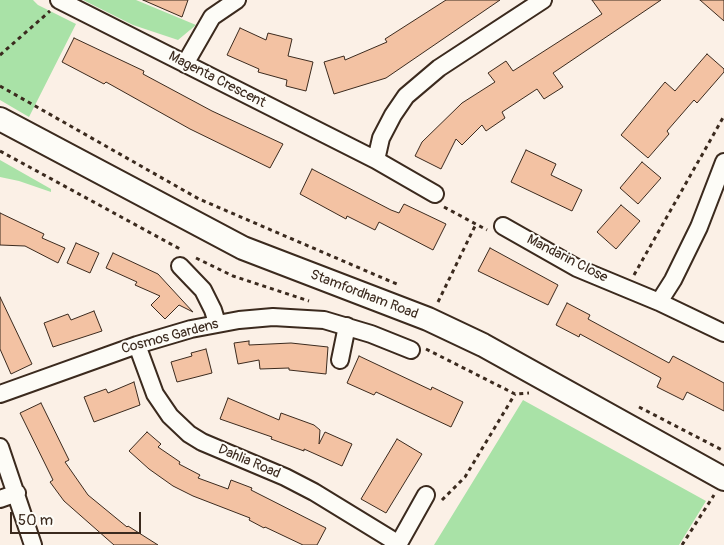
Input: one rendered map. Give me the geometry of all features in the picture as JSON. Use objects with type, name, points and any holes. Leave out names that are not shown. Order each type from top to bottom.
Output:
[{"type":"main road","name":"Stamfordham Road","points":[[0,118],[243,248],[428,319],[483,345],[724,479]]},
{"type":"street","name":"Magenta Crescent","points":[[60,0],[376,160],[435,194]]},
{"type":"street","points":[[185,64],[212,18],[237,0]]},
{"type":"street","points":[[376,160],[381,138],[406,96],[462,51],[536,2]]},
{"type":"street","points":[[659,302],[673,280],[699,227],[724,162]]},
{"type":"street","name":"Mandarin Close","points":[[503,226],[577,268],[659,302],[724,333]]},
{"type":"street","points":[[180,266],[203,290],[217,323]]},
{"type":"street","name":"Cosmos Gardens","points":[[0,394],[137,345],[217,323],[290,317],[324,320],[347,326],[411,350]]},
{"type":"street","points":[[340,360],[347,326]]},
{"type":"street","name":"Dahlia Road","points":[[137,345],[155,394],[170,416],[189,434],[202,442],[285,477],[314,492],[399,544],[432,499]]},
{"type":"street","points":[[0,447],[17,493],[32,545]]},
{"type":"street","points":[[0,499],[17,493]]},
{"type":"path","points":[[0,55],[60,0]]},
{"type":"path","points":[[0,86],[199,199],[402,286]]},
{"type":"path","points":[[626,289],[724,116]]},
{"type":"path","points":[[435,194],[438,204],[492,232],[503,226]]},
{"type":"path","points":[[438,302],[476,224]]},
{"type":"path","points":[[429,298],[446,305]]},
{"type":"path","points":[[432,499],[465,477],[515,394]]},
{"type":"path","points":[[636,406],[724,450]]},
{"type":"path","points":[[682,545],[724,479]]},
{"type":"green space","points":[[0,0],[33,0],[38,5],[76,24],[29,117],[0,100]]},
{"type":"green space","points":[[83,0],[136,0],[196,25],[178,40],[133,25]]},
{"type":"green space","points":[[0,160],[51,189],[51,192],[19,181],[0,177]]},
{"type":"green space","points":[[523,400],[706,501],[679,545],[434,545]]},
{"type":"building","points":[[143,0],[188,0],[182,17]]},
{"type":"building","points":[[446,0],[500,0],[386,78],[334,94],[324,62],[344,56],[345,60],[387,42],[385,39]]},
{"type":"building","points":[[592,0],[661,0],[553,73],[563,87],[544,99],[537,89],[502,112],[505,118],[486,131],[482,125],[462,145],[456,139],[441,169],[415,156],[422,142],[462,103],[495,82],[488,73],[506,61],[513,71],[602,14]]},
{"type":"building","points":[[700,0],[724,0],[724,21]]},
{"type":"building","points":[[240,28],[266,40],[268,33],[292,39],[288,56],[313,62],[306,91],[286,86],[287,80],[258,72],[259,69],[227,55]]},
{"type":"building","points":[[74,38],[144,71],[143,74],[212,111],[283,144],[270,168],[190,129],[106,82],[104,84],[62,62]]},
{"type":"building","points":[[707,54],[724,69],[724,72],[697,103],[694,100],[667,131],[669,134],[648,158],[621,135],[665,82],[675,91]]},
{"type":"building","points":[[526,150],[556,164],[551,175],[582,190],[572,211],[511,182]]},
{"type":"building","points":[[642,162],[661,178],[638,204],[620,188]]},
{"type":"building","points":[[312,169],[391,210],[399,213],[404,204],[446,224],[433,250],[379,222],[375,230],[347,216],[346,219],[300,194]]},
{"type":"building","points":[[621,205],[640,221],[616,249],[597,232]]},
{"type":"building","points":[[0,213],[44,234],[42,238],[65,248],[58,263],[25,246],[0,245]]},
{"type":"building","points":[[76,243],[99,253],[90,273],[67,263]]},
{"type":"building","points":[[490,248],[558,285],[548,305],[478,271]]},
{"type":"building","points":[[113,253],[158,274],[193,312],[179,305],[165,319],[151,305],[160,296],[135,285],[137,282],[106,268]]},
{"type":"building","points":[[0,297],[32,364],[11,374],[0,349]]},
{"type":"building","points":[[567,303],[590,315],[588,319],[669,363],[673,356],[724,383],[724,411],[687,392],[683,400],[657,387],[661,378],[580,334],[579,337],[556,325]]},
{"type":"building","points":[[94,311],[102,331],[53,347],[44,323],[68,314],[71,320]]},
{"type":"building","points":[[249,341],[249,345],[291,343],[328,347],[326,374],[289,370],[289,368],[260,369],[259,360],[238,364],[234,343]]},
{"type":"building","points":[[206,349],[212,373],[177,382],[171,362],[192,356],[191,353]]},
{"type":"building","points":[[359,356],[431,390],[432,387],[463,402],[451,427],[376,392],[374,395],[347,383]]},
{"type":"building","points":[[134,382],[140,405],[94,422],[84,397],[106,389],[108,393]]},
{"type":"building","points":[[228,398],[279,420],[281,413],[314,425],[320,430],[319,444],[325,432],[352,444],[342,466],[304,449],[304,451],[271,439],[272,437],[220,419]]},
{"type":"building","points":[[41,403],[69,460],[65,462],[88,495],[127,527],[158,545],[114,545],[64,501],[50,482],[53,480],[20,413]]},
{"type":"building","points":[[147,432],[161,444],[158,447],[180,462],[179,464],[200,475],[198,478],[228,489],[231,480],[252,488],[251,490],[326,528],[317,545],[303,545],[264,528],[249,520],[250,518],[193,496],[173,486],[149,469],[129,451]]},
{"type":"building","points":[[397,439],[422,454],[386,513],[361,499]]}]
